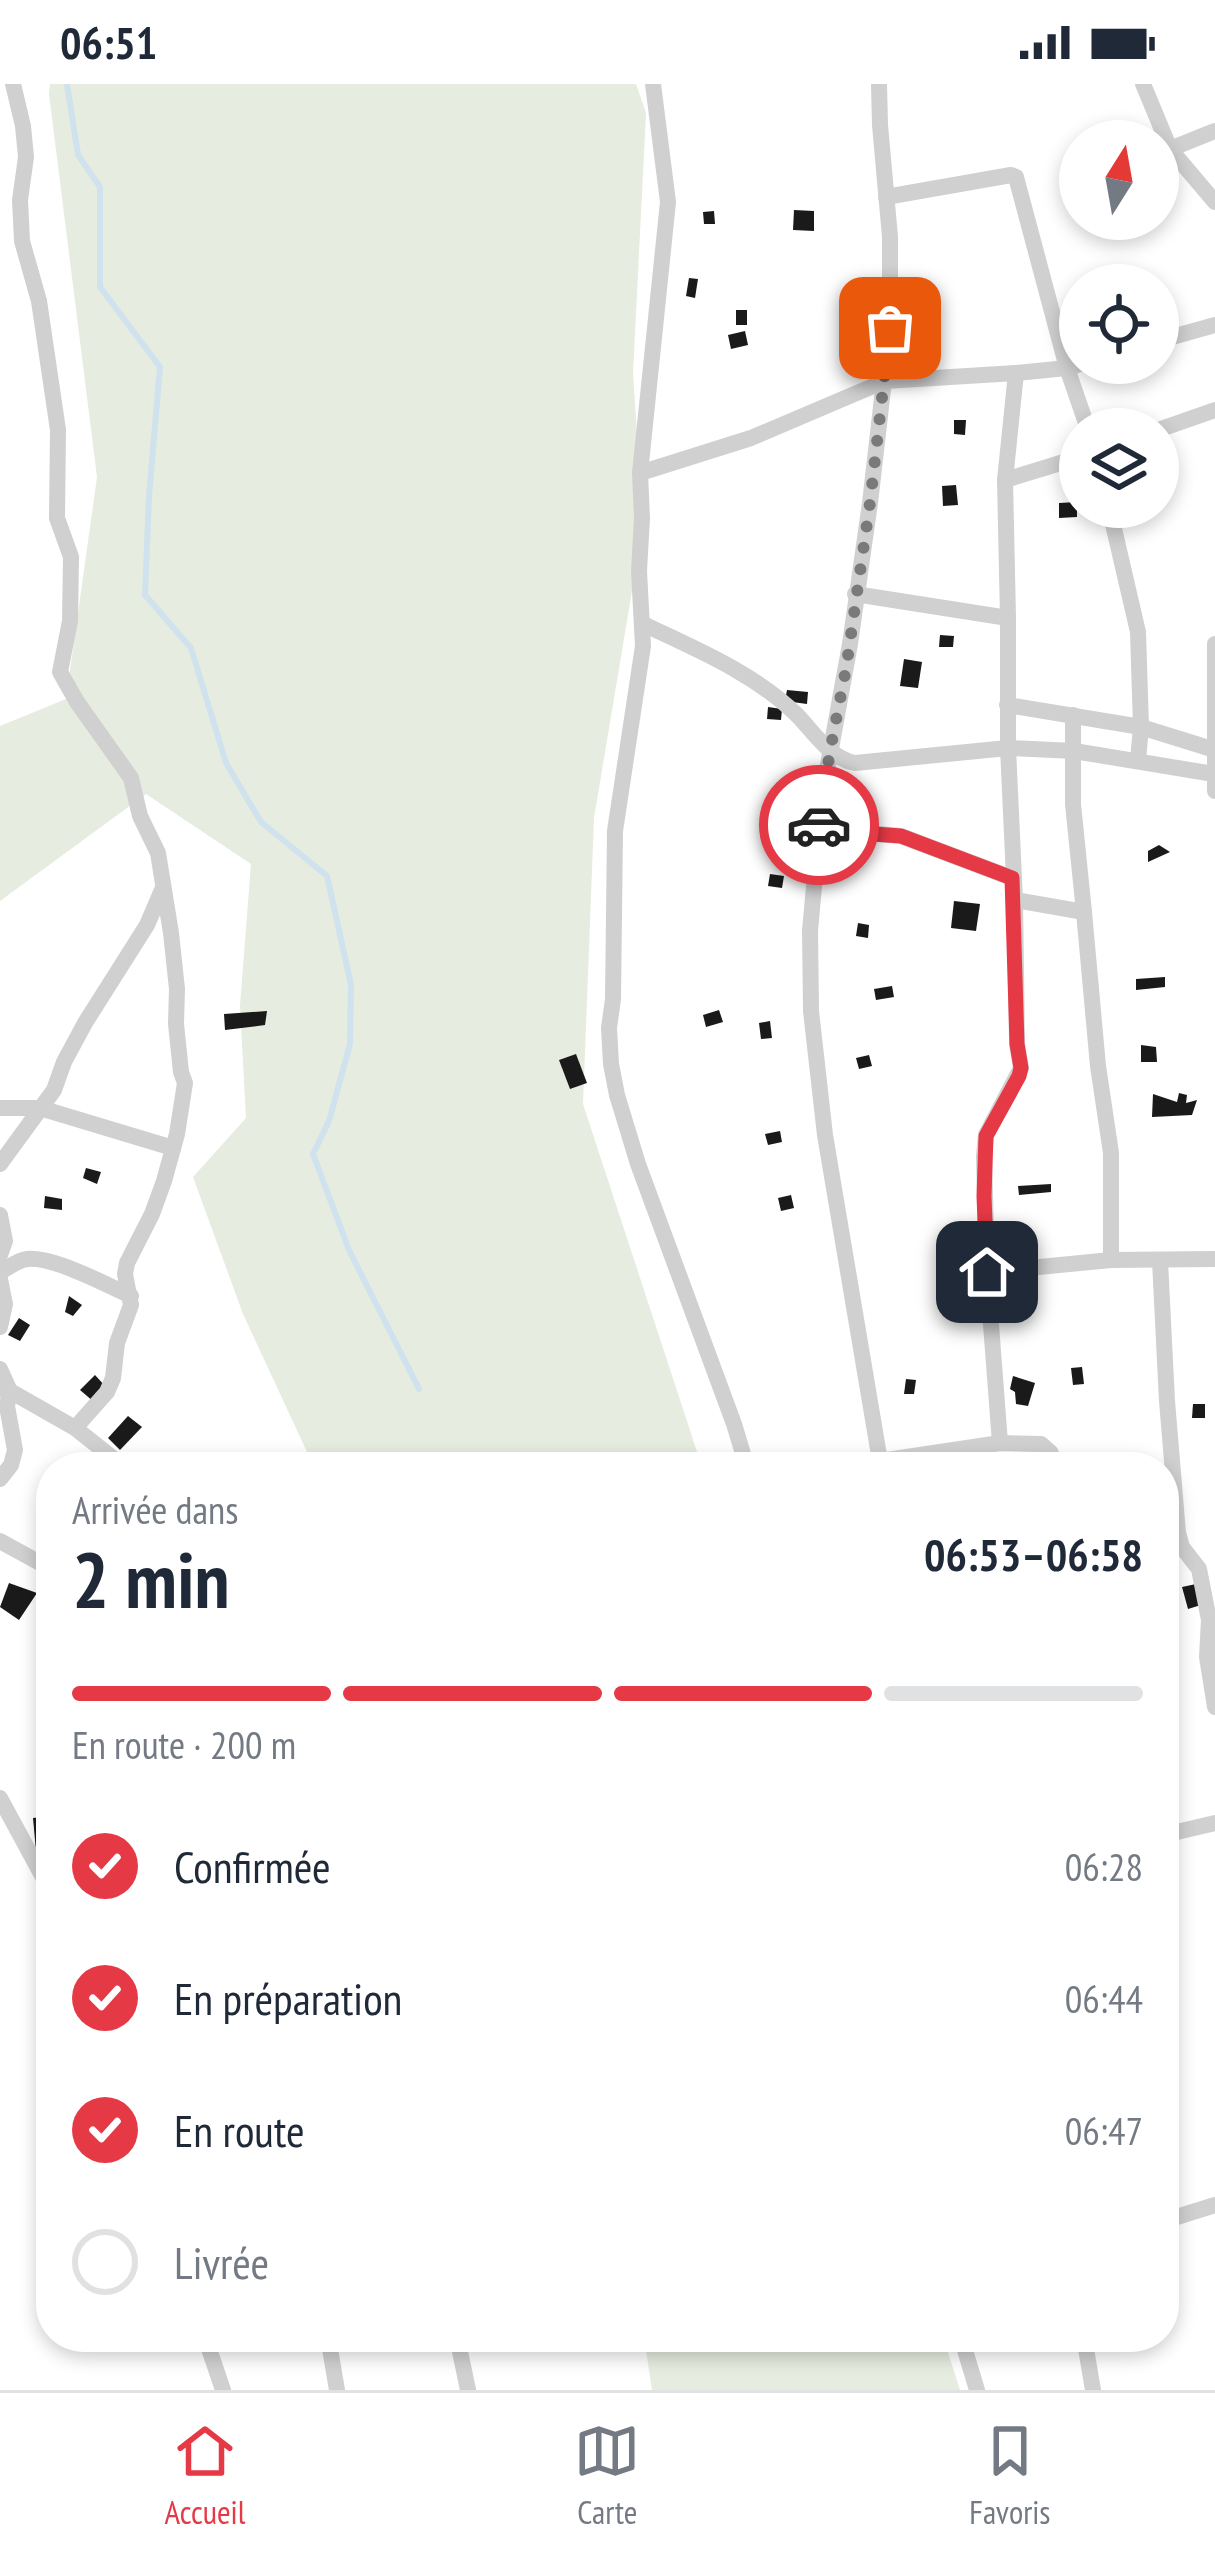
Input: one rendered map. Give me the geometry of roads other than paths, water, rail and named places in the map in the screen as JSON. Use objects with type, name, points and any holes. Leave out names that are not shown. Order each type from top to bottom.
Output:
[{"type":"street","points":[[14,84],[26,157],[20,200],[22,241],[39,302],[58,430],[57,518],[71,557],[70,621],[60,672],[131,778],[140,816],[158,853],[185,1083],[173,1148],[152,1214],[127,1263],[131,1305],[117,1343],[113,1378],[107,1392],[75,1428]]},
{"type":"street","points":[[653,84],[668,202],[640,473],[643,646],[615,831],[610,1064],[638,1164],[742,1452]]},
{"type":"street","points":[[879,84],[890,237],[885,381],[846,669],[818,830],[810,931],[811,1012],[825,1135],[879,1452]]},
{"type":"street","points":[[1143,84],[1158,120]]},
{"type":"street","points":[[1179,145],[1215,131]]},
{"type":"street","points":[[1179,160],[1215,202]]},
{"type":"street","points":[[886,197],[1016,177],[1059,314]]},
{"type":"street","points":[[1179,335],[1215,325]]},
{"type":"street","points":[[640,473],[751,438],[885,381],[1059,367]]},
{"type":"street","points":[[1000,1443],[984,1196],[986,1136],[1021,1068],[1006,705],[1005,479],[1016,373]]},
{"type":"street","points":[[1179,423],[1215,410]]},
{"type":"street","points":[[1005,479],[1059,463]]},
{"type":"street","points":[[1113,528],[1138,632],[1138,760]]},
{"type":"street","points":[[855,594],[1008,618]]},
{"type":"street","points":[[643,624],[761,686],[794,712],[830,751],[855,764],[1008,748],[1074,751],[1214,774]]},
{"type":"street","points":[[1215,644],[1215,791]]},
{"type":"street","points":[[1006,705],[1141,727],[1215,750]]},
{"type":"street","points":[[1073,715],[1073,804],[1111,1153],[1112,1261]]},
{"type":"street","points":[[818,830],[901,836],[1012,878]]},
{"type":"street","points":[[0,1164],[54,1090],[85,1023],[147,926],[163,889]]},
{"type":"street","points":[[1015,900],[1084,912]]},
{"type":"street","points":[[0,1108],[40,1108],[173,1148]]},
{"type":"street","points":[[0,1255],[5,1241],[1,1226]]},
{"type":"street","points":[[0,1327],[5,1304],[0,1276],[23,1259],[69,1269],[131,1296]]},
{"type":"street","points":[[987,1272],[1112,1261],[1215,1259]]},
{"type":"street","points":[[1160,1261],[1171,1452]]},
{"type":"street","points":[[0,1369],[15,1450],[0,1479]]},
{"type":"street","points":[[5,1390],[75,1428],[105,1452]]},
{"type":"street","points":[[949,1452],[1000,1443],[1041,1444],[1050,1452]]},
{"type":"street","points":[[1179,1536],[1199,1569],[1209,1620],[1207,1657],[1215,1707]]},
{"type":"street","points":[[0,1541],[36,1561]]},
{"type":"street","points":[[0,1798],[36,1864]]},
{"type":"street","points":[[1179,1831],[1215,1823]]},
{"type":"street","points":[[1179,2216],[1215,2205]]},
{"type":"street","points":[[211,2352],[223,2390]]},
{"type":"street","points":[[331,2352],[337,2390]]},
{"type":"street","points":[[460,2352],[468,2390]]},
{"type":"street","points":[[966,2352],[977,2390]]},
{"type":"street","points":[[1087,2352],[1093,2390]]},
{"type":"waterway","points":[[67,84],[78,155],[100,187],[100,287],[160,367],[145,595],[191,648],[226,763],[261,822],[327,876],[351,985],[350,1044],[329,1121],[313,1154],[349,1250],[419,1389]]}]
